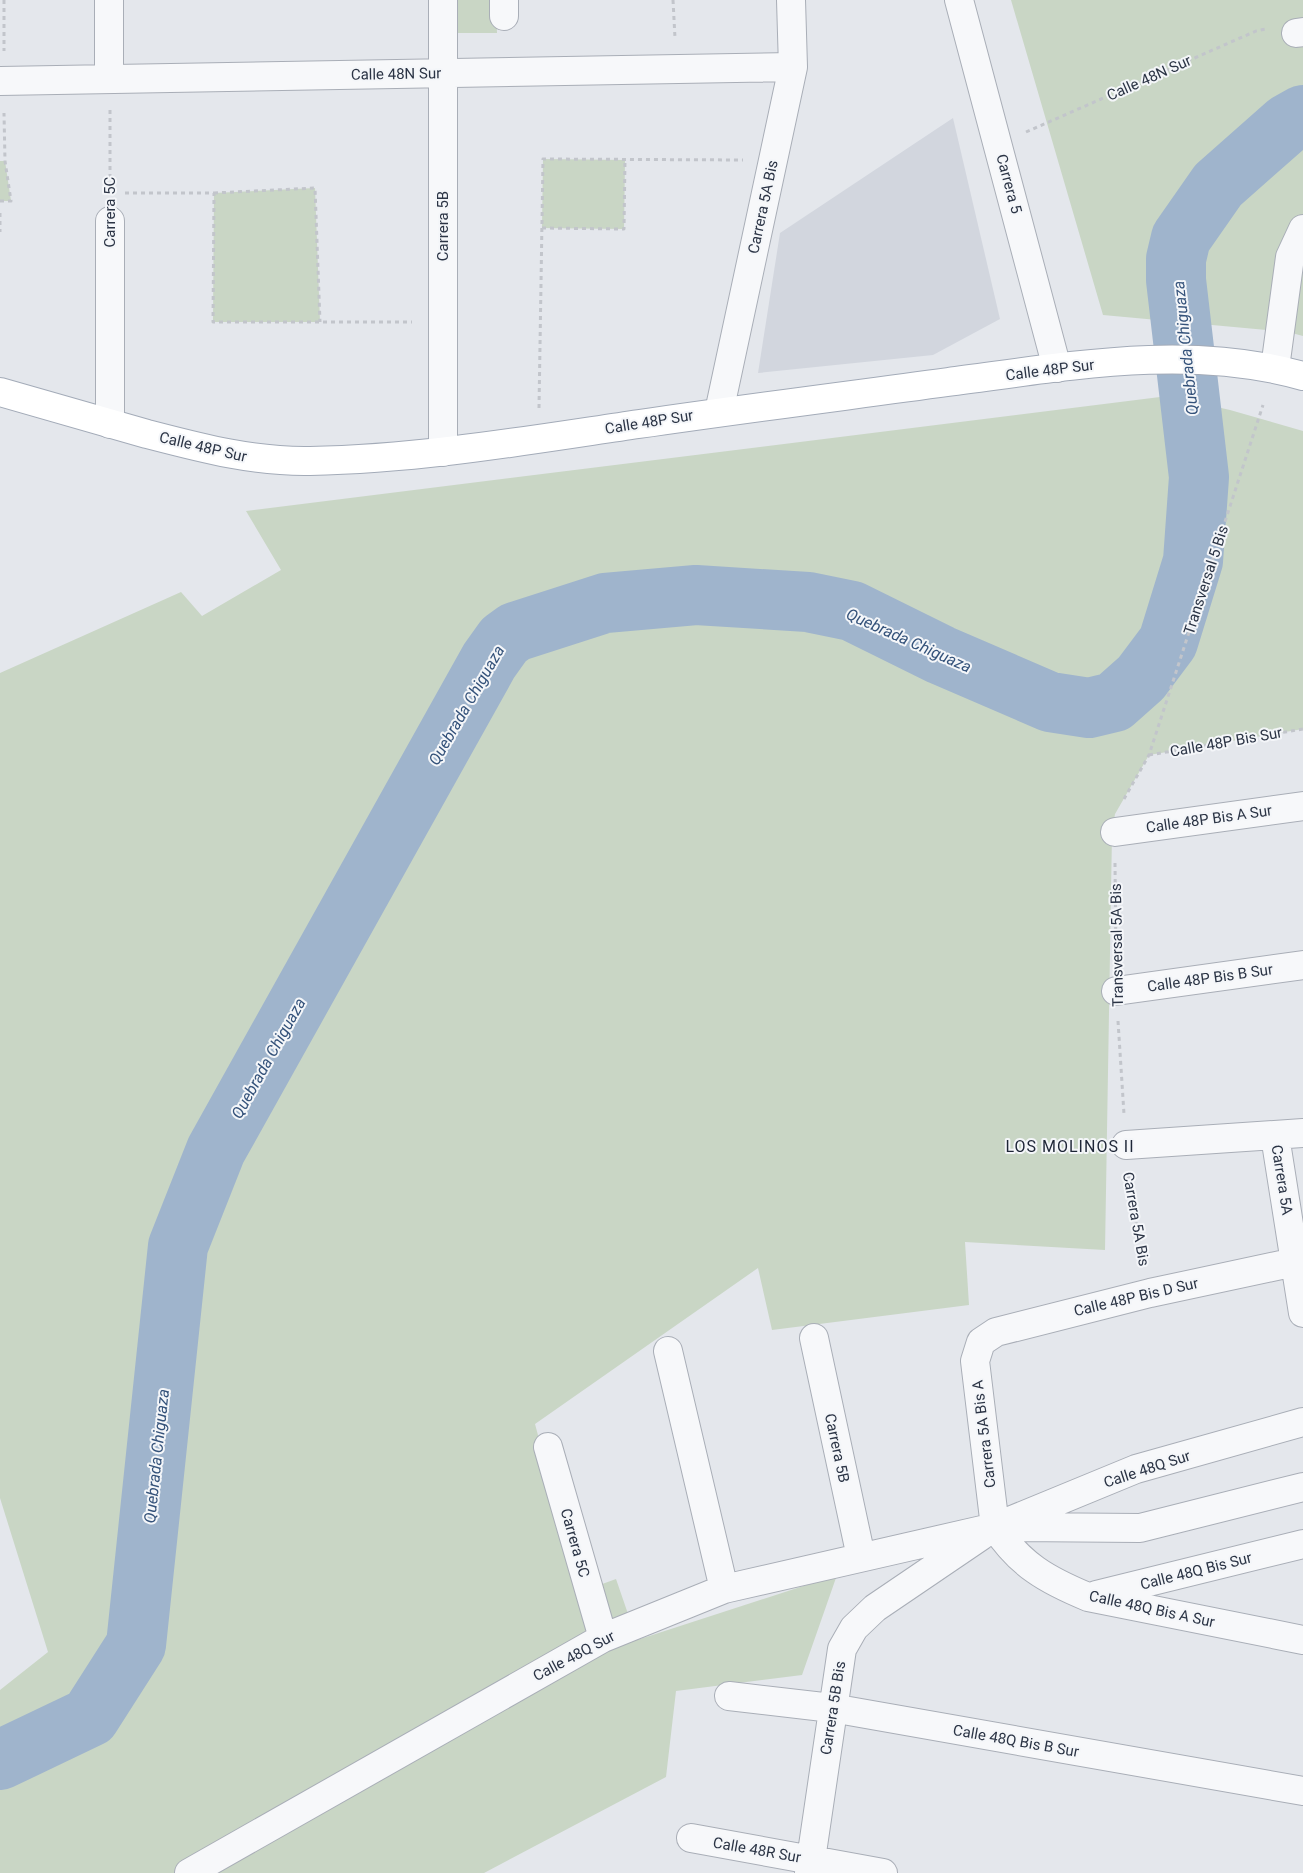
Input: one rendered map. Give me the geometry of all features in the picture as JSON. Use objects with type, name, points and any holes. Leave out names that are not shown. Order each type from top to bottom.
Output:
[{"type":"main road","name":"Calle 48P Sur","points":[[0,392],[222,454],[264,460],[310,461],[443,452],[719,412],[1057,368],[1143,359],[1234,362],[1275,368],[1303,376]]},
{"type":"street","points":[[109,0],[109,79]]},
{"type":"street","name":"Carrera 5B","points":[[443,0],[443,452]]},
{"type":"street","name":"Carrera 5A Bis","points":[[719,412],[793,67],[791,0]]},
{"type":"street","name":"Carrera 5","points":[[959,0],[1057,368]]},
{"type":"street","name":"Calle 48N Sur","points":[[2,81],[793,67]]},
{"type":"street","name":"Carrera 5C","points":[[110,221],[110,424]]},
{"type":"street","points":[[1275,368],[1290,257],[1303,229]]},
{"type":"street","name":"Calle 48P Bis A Sur","points":[[1115,832],[1303,806]]},
{"type":"street","name":"Calle 48P Bis B Sur","points":[[1116,991],[1303,965]]},
{"type":"street","points":[[1126,1145],[1303,1133]]},
{"type":"street","name":"Carrera 5A","points":[[1275,1136],[1303,1313]]},
{"type":"street","name":"Calle 48P Bis D Sur","points":[[981,1342],[996,1332],[1150,1293],[1295,1262]]},
{"type":"street","name":"Carrera 5B","points":[[814,1338],[861,1557]]},
{"type":"street","name":"Carrera 5A Bis A","points":[[981,1342],[975,1361],[995,1527]]},
{"type":"street","points":[[668,1351],[724,1589]]},
{"type":"street","name":"Calle 48Q Sur","points":[[189,1873],[603,1638],[724,1589],[995,1527],[1136,1469],[1303,1422]]},
{"type":"street","name":"Carrera 5C","points":[[548,1448],[603,1638]]},
{"type":"street","name":"Calle 48Q Sur","points":[[995,1527],[1140,1528],[1303,1487]]},
{"type":"street","name":"Calle 48Q Bis A Sur","points":[[995,1527],[1008,1548],[1029,1566],[1057,1584],[1088,1597],[1303,1640]]},
{"type":"street","name":"Carrera 5B Bis","points":[[810,1867],[842,1650],[854,1628],[897,1591],[995,1527]]},
{"type":"street","name":"Calle 48Q Bis Sur","points":[[1088,1597],[1303,1544]]},
{"type":"street","name":"Calle 48Q Bis B Sur","points":[[729,1696],[832,1708],[1303,1791]]},
{"type":"street","name":"Calle 48R Sur","points":[[691,1838],[810,1867],[883,1873]]},
{"type":"path","points":[[0,201],[10,201],[5,161],[2,81],[4,0]]},
{"type":"path","points":[[673,0],[676,69]]},
{"type":"path","name":"Calle 48N Sur","points":[[998,144],[1256,31],[1275,30],[1299,33]]},
{"type":"path","name":"Carrera 5C","points":[[109,79],[110,193],[214,193]]},
{"type":"path","points":[[539,417],[543,159],[773,159]]},
{"type":"path","points":[[542,228],[624,229],[625,160]]},
{"type":"path","points":[[320,322],[315,188],[214,193],[213,322],[320,322],[443,322]]},
{"type":"path","points":[[0,214],[0,232]]},
{"type":"path","name":"Transversal 5 Bis","points":[[1149,755],[1263,405]]},
{"type":"path","name":"Calle 48P Bis Sur","points":[[1149,755],[1303,729]]},
{"type":"path","name":"Transversal 5A Bis","points":[[1126,1145],[1116,991],[1115,814],[1149,755]]},
{"type":"path","name":"Carrera 5A Bis","points":[[1126,1145],[1134,1218],[1150,1293]]},
{"type":"shaded area","points":[[953,118],[1000,319],[933,355],[758,373],[780,233]]},
{"type":"green space","points":[[457,0],[496,0],[497,33],[457,33]]},
{"type":"green space","points":[[1011,0],[1303,0],[1303,336],[1288,332],[1103,315]]},
{"type":"green space","points":[[543,159],[625,160],[624,229],[542,228]]},
{"type":"green space","points":[[0,161],[5,161],[11,201],[0,201]]},
{"type":"green space","points":[[315,188],[320,322],[213,322],[214,193]]},
{"type":"green space","points":[[1168,396],[1230,410],[1303,431],[1303,729],[1149,755],[1115,814],[1112,834],[1105,1250],[965,1242],[969,1305],[772,1330],[758,1268],[535,1424],[580,1592],[616,1579],[637,1640],[837,1575],[802,1675],[676,1691],[666,1777],[484,1873],[0,1873],[0,1690],[48,1652],[0,1498],[0,673],[181,592],[202,616],[281,570],[246,511]]},
{"type":"waterway","name":"Quebrada Chiguaza","points":[[0,1760],[90,1717],[136,1645],[178,1246],[216,1150],[489,661],[504,640],[515,632],[605,603],[696,595],[808,602],[852,611],[941,655],[1050,702],[1089,708],[1114,702],[1141,678],[1168,642],[1193,561],[1199,477],[1176,280],[1176,259],[1181,238],[1218,185],[1287,124],[1303,115]]},
{"type":"district","name":"LOS MOLINOS II","points":[[1070,1146]]}]
